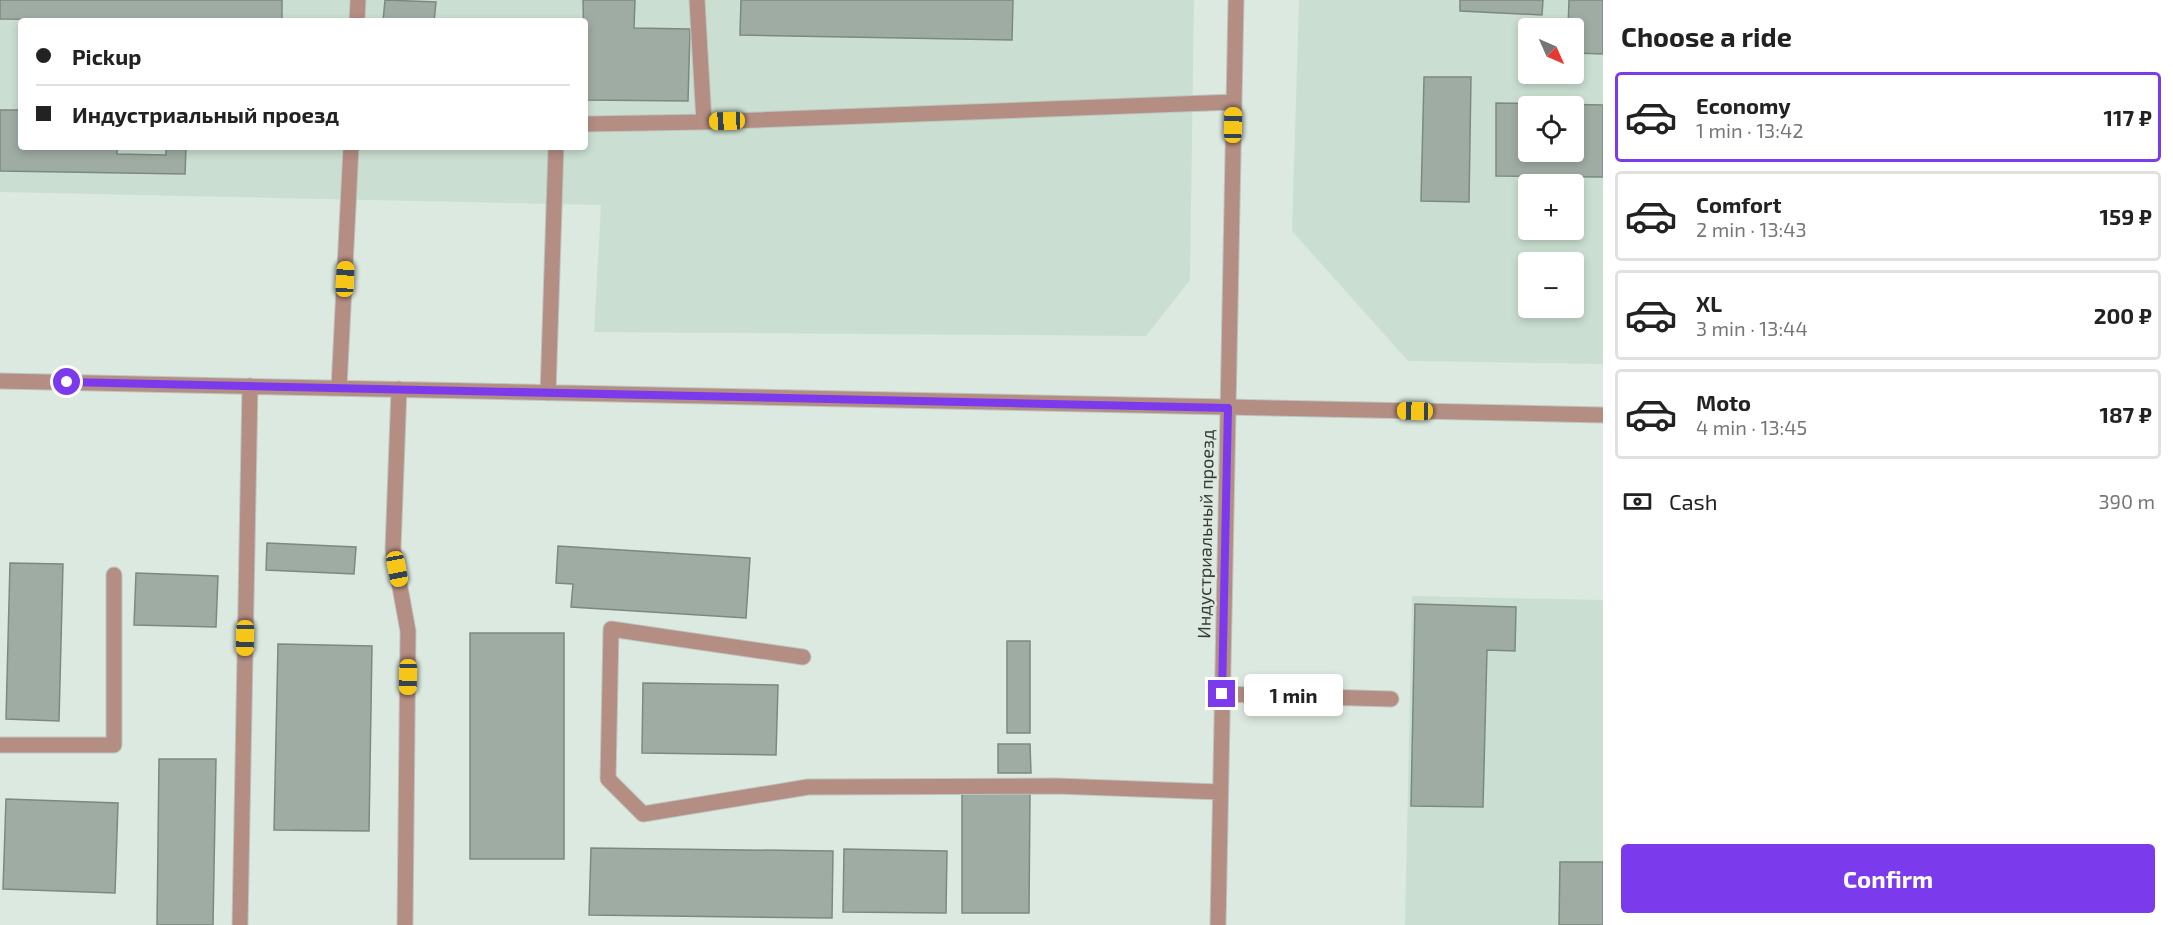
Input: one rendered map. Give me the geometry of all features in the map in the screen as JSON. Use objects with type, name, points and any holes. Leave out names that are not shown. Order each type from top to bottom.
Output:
[{"type":"street","points":[[357,18],[358,0]]},
{"type":"street","points":[[697,0],[704,122]]},
{"type":"street","name":"Индустриальный проезд","points":[[1218,925],[1236,0]]},
{"type":"street","points":[[588,124],[704,122],[1234,102]]},
{"type":"street","points":[[339,388],[351,150]]},
{"type":"street","points":[[548,393],[556,150]]},
{"type":"street","points":[[0,381],[1603,415]]},
{"type":"street","points":[[240,925],[250,386]]},
{"type":"street","points":[[399,390],[393,549],[408,632],[405,925]]},
{"type":"street","points":[[0,745],[114,745],[114,575]]},
{"type":"street","points":[[803,657],[611,628],[608,779],[643,814],[808,787],[1056,786],[1220,792]]},
{"type":"street","points":[[1222,694],[1391,699]]},
{"type":"shaded area","points":[[0,0],[1194,0],[1190,280],[1146,336],[594,332],[601,205],[0,192]]},
{"type":"shaded area","points":[[1299,0],[1603,0],[1603,364],[1408,361],[1292,231]]},
{"type":"shaded area","points":[[1412,596],[1603,600],[1603,925],[1405,925]]},
{"type":"building","points":[[0,0],[282,0],[282,18],[0,19]]},
{"type":"building","points":[[385,0],[436,2],[434,18],[383,18]]},
{"type":"building","points":[[583,0],[635,0],[634,28],[690,29],[688,101],[588,100],[588,18],[583,18]]},
{"type":"building","points":[[741,0],[1013,0],[1012,40],[740,35]]},
{"type":"building","points":[[1460,0],[1543,0],[1542,15],[1460,11]]},
{"type":"building","points":[[1569,0],[1603,0],[1603,54],[1584,53],[1584,18],[1568,18]]},
{"type":"building","points":[[1424,77],[1471,77],[1469,202],[1421,201]]},
{"type":"building","points":[[1496,103],[1518,103],[1518,162],[1584,162],[1584,105],[1603,105],[1603,177],[1584,177],[1584,174],[1518,174],[1518,176],[1496,176]]},
{"type":"building","points":[[0,110],[18,110],[18,150],[117,150],[117,154],[166,155],[166,150],[186,150],[185,174],[0,171]]},
{"type":"building","points":[[267,543],[356,547],[354,574],[266,570]]},
{"type":"building","points":[[558,546],[750,558],[746,618],[571,607],[573,584],[556,583]]},
{"type":"building","points":[[10,563],[63,564],[59,721],[6,719]]},
{"type":"building","points":[[136,573],[218,576],[216,627],[134,625]]},
{"type":"building","points":[[1415,604],[1516,607],[1515,651],[1487,650],[1483,807],[1411,806]]},
{"type":"building","points":[[470,633],[564,633],[564,859],[470,859]]},
{"type":"building","points":[[1007,641],[1030,641],[1030,733],[1007,733]]},
{"type":"building","points":[[278,644],[372,646],[369,831],[274,830]]},
{"type":"building","points":[[643,683],[778,685],[776,755],[642,753]]},
{"type":"building","points":[[998,744],[1030,744],[1031,773],[998,773]]},
{"type":"building","points":[[159,759],[216,759],[213,925],[157,925]]},
{"type":"building","points":[[962,793],[1030,793],[1029,913],[962,913]]},
{"type":"building","points":[[6,799],[118,803],[115,893],[3,889]]},
{"type":"building","points":[[591,848],[833,851],[832,918],[589,915]]},
{"type":"building","points":[[844,849],[947,851],[946,913],[843,912]]},
{"type":"building","points":[[1560,862],[1603,862],[1603,925],[1559,925]]},
{"type":"route","points":[[67,382],[1228,408],[1222,694]]}]
